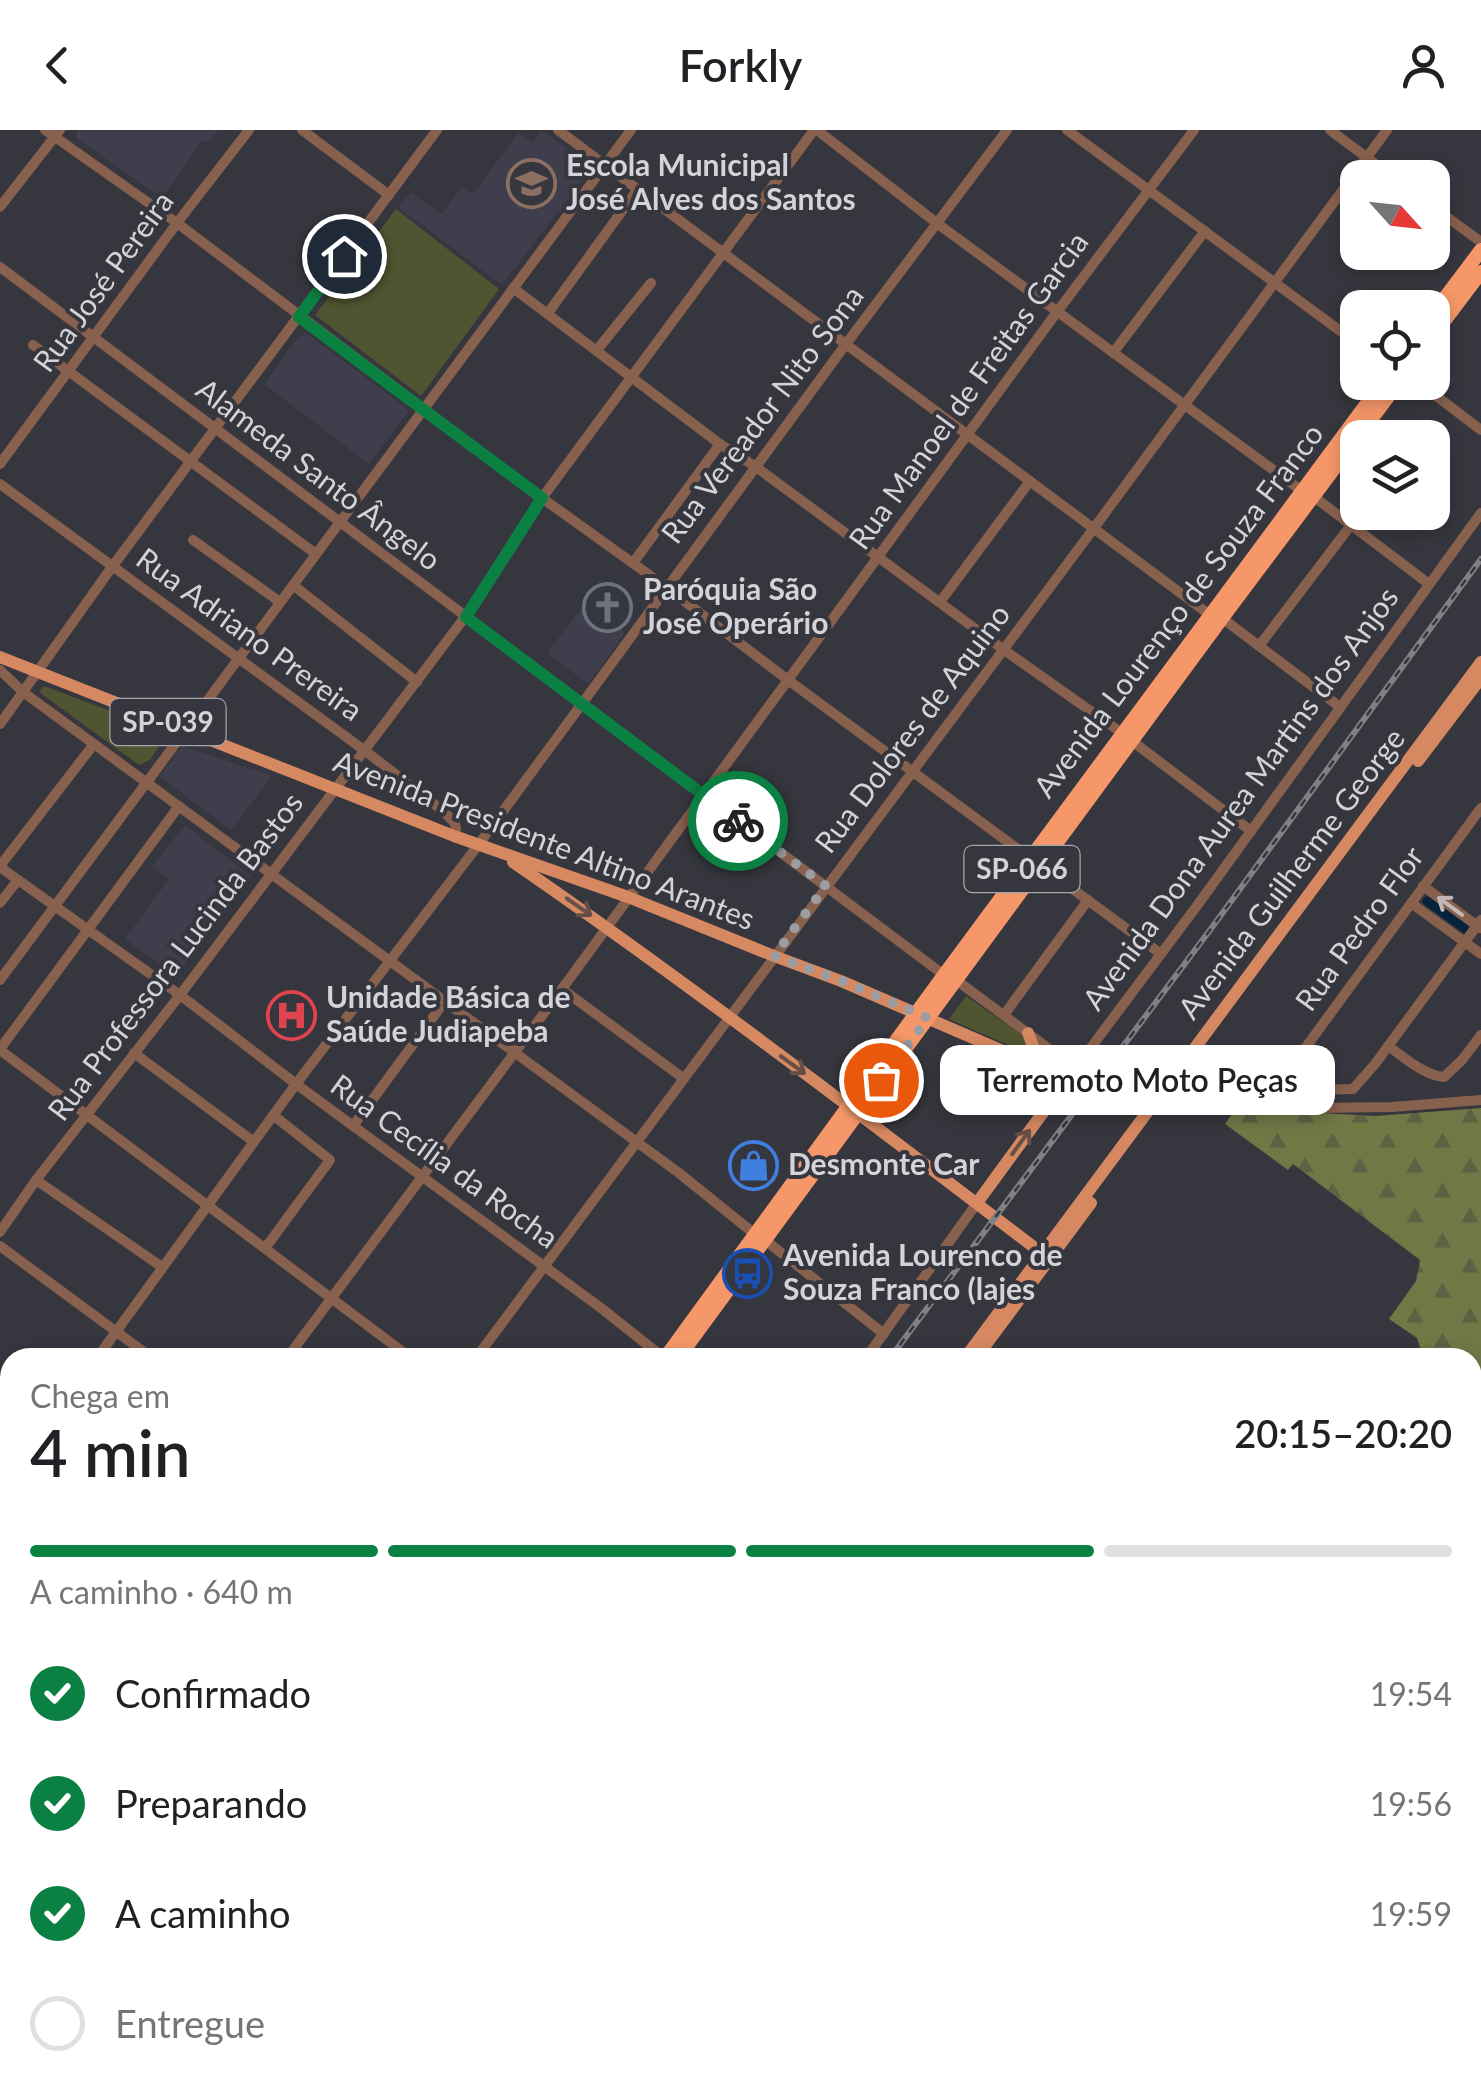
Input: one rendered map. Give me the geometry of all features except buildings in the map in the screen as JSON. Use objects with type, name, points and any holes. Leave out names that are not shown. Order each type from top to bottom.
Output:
[{"type":"highway","points":[[1450,292],[1481,250]]},
{"type":"highway","points":[[1450,313],[1481,272]]},
{"type":"highway","name":"Avenida Lourenço de Souza Franco","points":[[685,1348],[853,1108],[1307,493],[1371,400]]},
{"type":"highway","name":"Avenida Lourenço de Souza Franco","points":[[1307,493],[1384,400]]},
{"type":"highway","name":"Avenida Lourenço de Souza Franco","points":[[672,1348],[760,1237]]},
{"type":"main road","name":"Avenida Presidente Altino Arantes","points":[[0,656],[454,836],[628,897],[842,981],[1066,1081]]},
{"type":"main road","name":"Avenida Guilherme George","points":[[983,1348],[1481,662]]},
{"type":"main road","name":"Avenida Guilherme George","points":[[972,1348],[1040,1251],[1481,678]]},
{"type":"main road","points":[[499,852],[853,1108],[1040,1251]]},
{"type":"main road","points":[[1017,1058],[1034,1050],[1028,1033]]},
{"type":"main road","name":"Avenida Dona Aurea Martins dos Anjos","points":[[977,1203],[1066,1081]]},
{"type":"street","points":[[45,130],[58,134],[542,498],[1161,954]]},
{"type":"street","name":"Rua José Pereira","points":[[0,464],[250,130]]},
{"type":"street","points":[[302,130],[389,195]]},
{"type":"street","points":[[0,724],[112,566],[437,130]]},
{"type":"street","points":[[558,130],[1340,707]]},
{"type":"street","points":[[0,980],[631,130]]},
{"type":"street","points":[[816,130],[1184,406],[1340,517]]},
{"type":"street","name":"Rua Professora Lucinda Bastos","points":[[0,1232],[466,617],[542,498],[816,130]]},
{"type":"street","name":"Rua Vereador Nito Sona","points":[[104,1348],[1007,130]]},
{"type":"street","points":[[1068,130],[1340,331]]},
{"type":"street","points":[[1330,130],[1371,160]]},
{"type":"street","name":"Rua Dolores de Aquino","points":[[483,1348],[1387,130]]},
{"type":"street","name":"Rua Manoel de Freitas Garcia","points":[[294,1348],[1191,131]]},
{"type":"street","points":[[0,207],[58,134]]},
{"type":"street","points":[[548,313],[638,189]]},
{"type":"street","points":[[1450,219],[1481,242]]},
{"type":"street","points":[[1113,352],[1205,232]]},
{"type":"street","name":"Alameda Santo Ângelo","points":[[0,267],[1075,1068]]},
{"type":"street","points":[[597,350],[650,283]]},
{"type":"street","points":[[513,288],[1251,831]]},
{"type":"street","points":[[33,345],[316,554]]},
{"type":"street","points":[[1442,400],[1481,430]]},
{"type":"street","points":[[633,563],[720,444]]},
{"type":"street","points":[[940,602],[1030,480]]},
{"type":"street","name":"Rua Adriano Prereira","points":[[0,484],[443,811],[455,823],[454,836]]},
{"type":"street","name":"Avenida Dona Aurea Martins dos Anjos","points":[[1066,1081],[1481,512]]},
{"type":"street","points":[[1259,646],[1347,530]]},
{"type":"street","points":[[1358,530],[1429,584]]},
{"type":"street","points":[[193,540],[280,602]]},
{"type":"street","points":[[293,585],[417,682]]},
{"type":"street","points":[[0,670],[23,692],[636,1142],[884,1334]]},
{"type":"street","points":[[0,866],[94,744]]},
{"type":"street","points":[[179,806],[0,1050],[398,1348]]},
{"type":"street","name":"Rua Pedro Flor","points":[[1388,1046],[1354,1089],[1314,1090],[1281,1081],[1481,808]]},
{"type":"street","name":"Rua Cecília da Rocha","points":[[0,866],[651,1348]]},
{"type":"street","points":[[0,904],[18,880]]},
{"type":"street","points":[[1424,886],[1480,925],[1388,1046],[1426,1072],[1444,1076],[1481,1034]]},
{"type":"street","points":[[1004,1015],[1088,900]]},
{"type":"street","points":[[1411,903],[1481,954]]},
{"type":"street","points":[[562,989],[683,1078]]},
{"type":"street","points":[[353,1126],[445,1001]]},
{"type":"street","points":[[134,1053],[254,1142]]},
{"type":"street","points":[[1170,1087],[1210,1096],[1315,1108],[1481,1100]]},
{"type":"street","points":[[266,1247],[330,1160],[273,1115]]},
{"type":"street","points":[[36,1180],[162,1267]]},
{"type":"street","name":"Avenida Dona Aurea Martins dos Anjos","points":[[874,1348],[977,1203]]},
{"type":"street","points":[[0,1246],[139,1348]]},
{"type":"shaded area","points":[[77,130],[218,130],[208,143],[202,141],[162,198],[76,138]]},
{"type":"shaded area","points":[[541,130],[591,169],[502,285],[398,207],[411,192],[442,214],[462,187],[473,194],[518,133],[532,143]]},
{"type":"shaded area","points":[[306,333],[408,412],[369,464],[264,384],[299,336]]},
{"type":"shaded area","points":[[584,605],[625,633],[588,684],[547,653]]},
{"type":"shaded area","points":[[182,746],[272,776],[231,830],[159,776]]},
{"type":"shaded area","points":[[185,825],[251,876],[176,976],[125,939],[169,879],[152,866]]},
{"type":"green space","points":[[396,209],[499,289],[421,396],[315,315]]},
{"type":"green space","points":[[44,686],[160,730],[164,739],[150,760],[139,765],[39,692]]},
{"type":"green space","points":[[966,996],[1022,1035],[1028,1049],[1019,1050],[949,1019]]},
{"type":"green space","points":[[1239,1104],[1375,1116],[1481,1108],[1481,1348],[1420,1348],[1417,1338],[1389,1319],[1416,1281],[1420,1260],[1293,1164],[1288,1170],[1225,1124]]},
{"type":"waterway","points":[[1427,901],[1466,929]]},
{"type":"railway","points":[[897,1348],[1481,559]]},
{"type":"way so far","points":[[738,821],[826,886],[774,956],[928,1018],[881,1080]]},
{"type":"place","name":"Escola Municipal José Alves dos Santos","points":[[531,183]]},
{"type":"place","name":"Paróquia São José Operário","points":[[608,607]]},
{"type":"place","name":"Unidade Básica de Saúde Judiapeba","points":[[291,1015]]},
{"type":"place","name":"Terremoto Moto Peças","points":[[881,1080]]},
{"type":"place","name":"Desmonte Car","points":[[753,1165]]},
{"type":"place","name":"Avenida Lourenco de Souza Franco (lajes","points":[[748,1273]]},
{"type":"route","points":[[344,256],[299,317],[542,498],[466,617],[738,821]]}]
